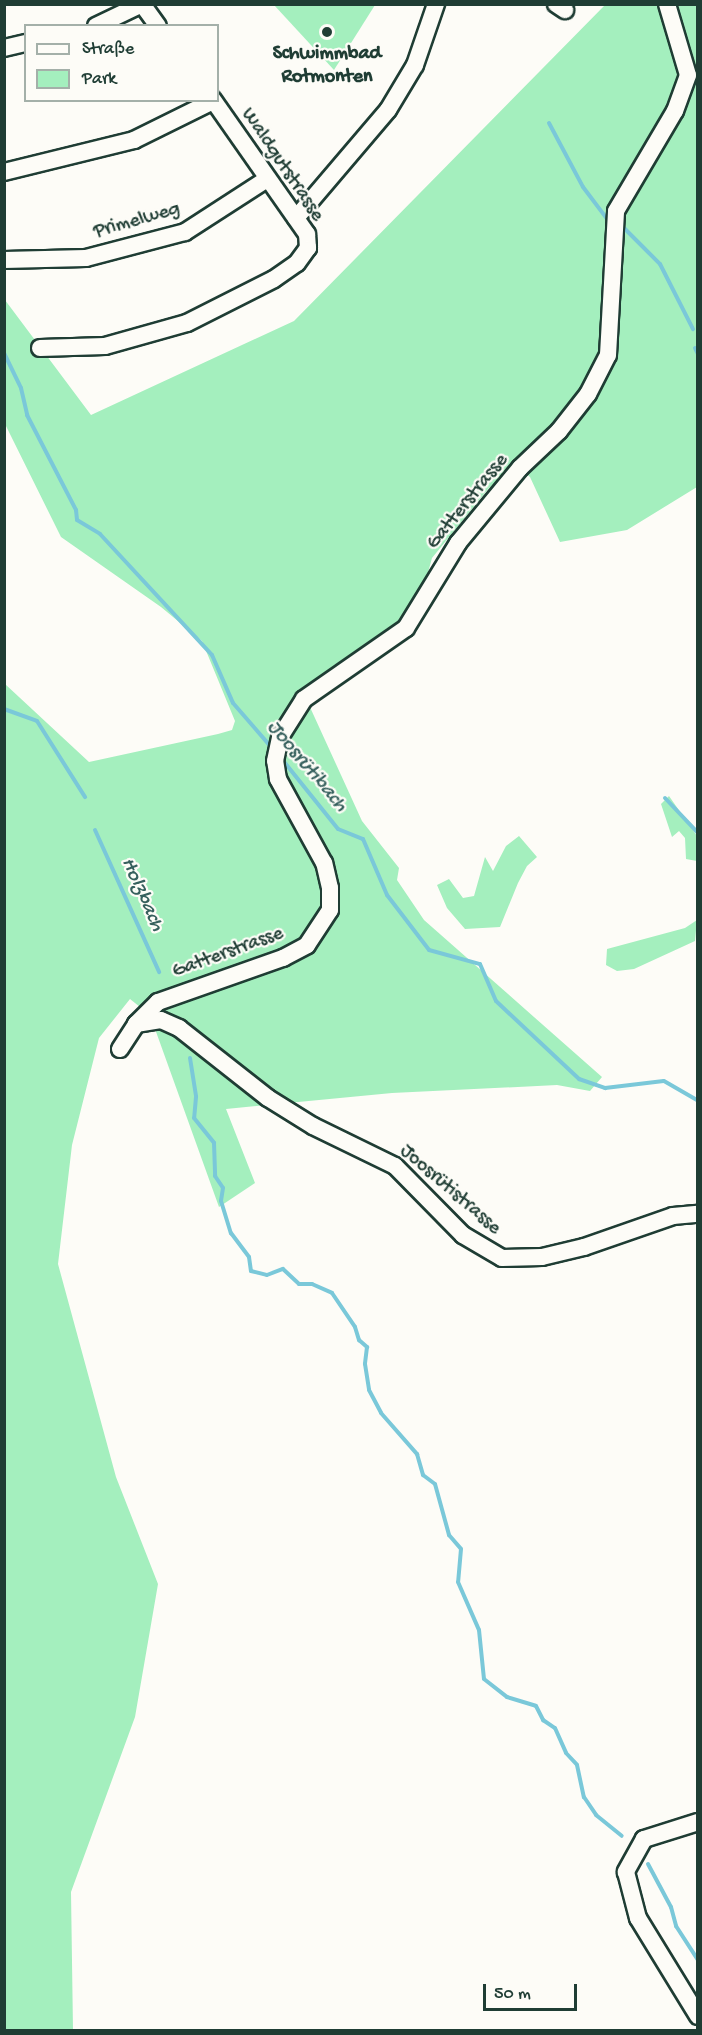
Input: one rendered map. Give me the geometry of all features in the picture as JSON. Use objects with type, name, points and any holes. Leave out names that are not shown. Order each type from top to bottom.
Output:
[{"type":"street","points":[[100,24],[142,4],[157,24]]},
{"type":"street","points":[[296,218],[388,110],[415,65],[436,4]]},
{"type":"street","name":"Gatterstrasse","points":[[120,1049],[136,1024],[158,1002],[283,958],[307,945],[330,910],[330,888],[324,863],[278,779],[277,754],[304,699],[406,628],[458,543],[520,468],[559,431],[588,394],[608,355],[616,210],[675,111],[688,75],[667,4]]},
{"type":"street","points":[[4,48],[24,43]]},
{"type":"street","points":[[4,172],[134,140],[211,102]]},
{"type":"street","name":"Waldgutstrasse","points":[[40,348],[105,345],[187,323],[297,263],[308,248],[307,234],[214,102]]},
{"type":"street","name":"Primelweg","points":[[4,260],[86,258],[184,232],[267,179]]},
{"type":"street","name":"Joosrütistrasse","points":[[136,1024],[160,1020],[179,1028],[268,1098],[313,1126],[395,1166],[463,1235],[502,1258],[542,1257],[585,1247],[673,1216],[698,1214]]},
{"type":"street","points":[[698,1822],[644,1839],[626,1872],[638,1918],[698,2016]]},
{"type":"green space","name":"Schwimmbad Rotmonten","points":[[274,5],[375,5],[334,70]]},
{"type":"green space","points":[[605,5],[660,5],[685,75],[651,146],[613,210],[605,356],[584,395],[519,467],[489,488],[432,558],[426,580],[406,615],[377,644],[293,698],[309,705],[362,821],[399,868],[397,880],[424,920],[602,1077],[590,1091],[557,1085],[392,1093],[226,1109],[255,1183],[219,1207],[150,1015],[130,999],[99,1038],[72,1145],[58,1264],[116,1477],[158,1584],[135,1717],[71,1892],[73,2030],[5,2030],[5,684],[89,762],[218,734],[232,730],[235,721],[202,641],[161,607],[61,537],[5,424],[5,300],[91,415],[294,321]]},
{"type":"green space","points":[[671,5],[697,5],[697,487],[627,530],[560,542],[530,477],[521,469],[614,356],[620,211],[693,74]]},
{"type":"green space","points":[[669,796],[697,836],[697,861],[686,859],[685,838],[679,831],[672,837],[661,804]]},
{"type":"green space","points":[[519,836],[537,857],[527,866],[518,883],[500,927],[465,929],[447,908],[437,885],[449,879],[463,898],[474,896],[485,857],[493,871],[506,846]]},
{"type":"green space","points":[[697,920],[695,941],[634,969],[617,971],[606,965],[607,949],[685,928]]},
{"type":"waterway","points":[[549,123],[583,187],[606,218]]},
{"type":"waterway","points":[[624,228],[660,264],[693,329]]},
{"type":"waterway","points":[[695,348],[698,354]]},
{"type":"waterway","name":"Joosrütibach","points":[[4,353],[21,388],[27,415],[76,510],[77,520],[100,534],[212,655],[233,703],[272,748]]},
{"type":"waterway","name":"Holzbach","points":[[4,709],[37,721],[85,797]]},
{"type":"waterway","name":"Joosrütibach","points":[[281,758],[338,829],[363,839],[387,895],[429,950],[480,964],[496,1001],[579,1079],[605,1088],[664,1081],[698,1101]]},
{"type":"waterway","points":[[665,798],[698,833]]},
{"type":"waterway","name":"Holzbach","points":[[95,830],[159,972]]},
{"type":"waterway","name":"Holzbach","points":[[190,1058],[196,1097],[194,1118],[214,1143],[215,1176],[223,1188],[221,1201],[231,1233],[249,1257],[251,1271],[267,1275],[283,1269],[299,1284],[312,1284],[332,1293],[355,1327],[359,1340],[367,1347],[365,1364],[369,1390],[381,1413],[417,1454],[423,1475],[435,1484],[449,1535],[461,1549],[458,1582],[479,1630],[484,1679],[507,1697],[536,1706],[543,1720],[555,1728],[566,1753],[577,1765],[584,1797],[596,1815],[622,1836]]},
{"type":"waterway","name":"Holzbach","points":[[648,1864],[671,1907],[676,1926],[698,1960]]},
{"type":"place","name":"Schwimmbad Rotmonten","points":[[327,32]]}]
